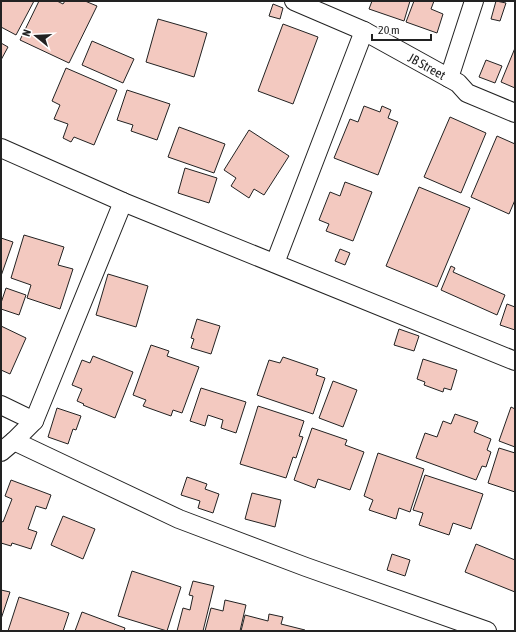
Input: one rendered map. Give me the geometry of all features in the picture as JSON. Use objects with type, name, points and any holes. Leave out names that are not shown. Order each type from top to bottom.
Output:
[{"type":"street","name":"JB Street","points":[[294,1],[364,31],[458,83],[467,92],[515,112]]},
{"type":"street","points":[[449,78],[474,1]]},
{"type":"street","points":[[275,263],[364,31]]},
{"type":"street","points":[[1,148],[123,202],[515,361]]},
{"type":"street","points":[[123,202],[34,421],[8,447],[179,519],[306,567],[486,631]]},
{"type":"street","points":[[1,405],[34,421]]},
{"type":"building","points":[[1,1],[34,1],[16,35],[1,27]]},
{"type":"building","points":[[39,1],[57,1],[63,4],[65,1],[85,1],[97,6],[69,63],[20,40]]},
{"type":"building","points":[[372,1],[410,1],[404,21],[369,9]]},
{"type":"building","points":[[414,1],[434,1],[431,9],[443,14],[437,33],[406,22]]},
{"type":"building","points":[[496,1],[506,3],[500,21],[491,19]]},
{"type":"building","points":[[273,4],[283,8],[280,19],[269,16]]},
{"type":"building","points":[[158,19],[207,33],[194,77],[146,62]]},
{"type":"building","points":[[283,24],[318,37],[293,104],[258,91]]},
{"type":"building","points":[[92,41],[134,59],[123,83],[82,65]]},
{"type":"building","points":[[1,43],[8,47],[1,60]]},
{"type":"building","points":[[515,48],[515,88],[501,82]]},
{"type":"building","points":[[486,60],[502,66],[495,83],[479,77]]},
{"type":"building","points":[[66,68],[117,90],[94,145],[74,137],[71,142],[63,138],[68,124],[54,119],[60,105],[52,101]]},
{"type":"building","points":[[127,90],[170,104],[157,140],[131,131],[133,125],[117,120]]},
{"type":"building","points":[[364,106],[380,112],[382,106],[391,110],[388,118],[398,122],[378,175],[334,158],[350,119],[358,122]]},
{"type":"building","points":[[450,117],[486,133],[461,193],[424,177]]},
{"type":"building","points":[[179,127],[225,144],[214,173],[168,157]]},
{"type":"building","points":[[249,130],[289,156],[264,195],[254,189],[249,198],[231,186],[236,178],[224,170]]},
{"type":"building","points":[[497,136],[515,144],[515,200],[509,214],[471,197]]},
{"type":"building","points":[[185,168],[217,178],[209,203],[178,193]]},
{"type":"building","points":[[345,182],[372,192],[353,241],[326,231],[329,224],[319,220],[330,192],[340,196]]},
{"type":"building","points":[[419,187],[470,208],[437,287],[386,266]]},
{"type":"building","points":[[24,235],[64,247],[58,265],[73,269],[60,309],[27,298],[31,285],[11,278]]},
{"type":"building","points":[[1,238],[13,242],[1,276]]},
{"type":"building","points":[[340,249],[350,253],[345,265],[335,261]]},
{"type":"building","points":[[451,266],[455,268],[453,272],[505,295],[497,315],[441,290]]},
{"type":"building","points":[[108,274],[148,286],[136,327],[96,315]]},
{"type":"building","points":[[6,288],[26,295],[19,315],[1,309],[1,303]]},
{"type":"building","points":[[507,304],[515,307],[515,330],[500,325]]},
{"type":"building","points":[[197,319],[220,326],[211,354],[191,348],[194,339],[191,338]]},
{"type":"building","points":[[1,326],[26,338],[10,374],[1,370]]},
{"type":"building","points":[[399,329],[419,336],[414,351],[394,345]]},
{"type":"building","points":[[151,345],[169,351],[167,356],[199,367],[182,413],[173,410],[171,416],[143,406],[146,400],[133,395]]},
{"type":"building","points":[[93,356],[133,372],[115,418],[83,405],[84,404],[77,401],[82,389],[72,385],[82,360],[90,363]]},
{"type":"building","points":[[283,357],[318,369],[316,375],[325,378],[313,414],[257,395],[269,360],[280,363]]},
{"type":"building","points":[[423,359],[457,370],[451,390],[444,388],[443,392],[424,385],[425,382],[417,379]]},
{"type":"building","points":[[333,381],[357,390],[343,427],[319,418]]},
{"type":"building","points":[[201,388],[246,402],[236,433],[221,428],[223,420],[208,415],[205,426],[190,421]]},
{"type":"building","points":[[258,406],[304,421],[299,436],[303,437],[296,458],[293,457],[286,478],[240,464]]},
{"type":"building","points":[[511,407],[515,409],[515,447],[499,441]]},
{"type":"building","points":[[57,408],[81,416],[76,430],[73,429],[68,444],[48,437]]},
{"type":"building","points":[[455,414],[478,422],[474,432],[491,439],[487,450],[491,452],[486,467],[482,466],[476,480],[416,458],[425,433],[437,437],[443,421],[451,424]]},
{"type":"building","points":[[312,428],[347,440],[345,445],[364,452],[350,490],[318,479],[315,488],[294,480]]},
{"type":"building","points":[[499,448],[515,453],[515,492],[488,483]]},
{"type":"building","points":[[378,453],[424,469],[410,512],[399,508],[396,519],[369,510],[373,500],[364,496]]},
{"type":"building","points":[[425,475],[483,494],[471,529],[453,523],[449,535],[419,525],[423,513],[413,510]]},
{"type":"building","points":[[187,477],[207,484],[205,489],[219,494],[213,513],[198,508],[200,501],[181,495]]},
{"type":"building","points":[[11,480],[51,495],[46,509],[36,506],[28,529],[37,532],[31,549],[12,543],[11,546],[1,543],[1,521],[3,522],[12,499],[5,496]]},
{"type":"building","points":[[252,493],[281,500],[275,527],[245,519]]},
{"type":"building","points":[[63,516],[95,529],[83,559],[51,545]]},
{"type":"building","points":[[476,544],[515,560],[515,592],[465,572]]},
{"type":"building","points":[[392,554],[410,560],[405,576],[387,570]]},
{"type":"building","points":[[132,571],[181,587],[167,631],[118,616]]},
{"type":"building","points":[[193,581],[214,586],[203,631],[177,631],[183,608],[190,610],[193,596],[189,595]]},
{"type":"building","points":[[1,590],[10,592],[1,619]]},
{"type":"building","points":[[19,597],[69,613],[63,631],[8,631]]},
{"type":"building","points":[[225,600],[246,605],[240,631],[205,631],[211,608],[223,611]]},
{"type":"building","points":[[82,612],[125,628],[124,631],[75,631]]},
{"type":"building","points":[[269,614],[283,617],[281,624],[305,631],[241,631],[245,615],[268,621]]}]
